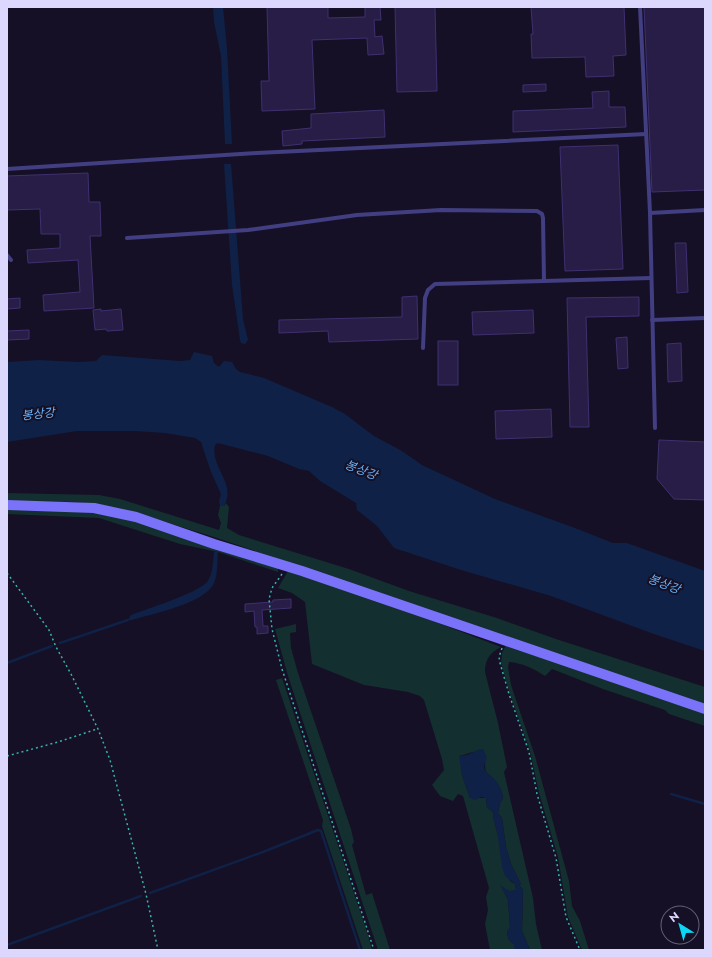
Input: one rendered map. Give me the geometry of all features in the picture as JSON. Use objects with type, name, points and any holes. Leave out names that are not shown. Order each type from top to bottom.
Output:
[{"type":"main road","points":[[7,505],[75,506],[107,510],[136,517],[214,544],[288,566],[705,709]]},
{"type":"lane","points":[[640,7],[650,213],[655,428]]},
{"type":"lane","points":[[7,168],[257,153],[646,134]]},
{"type":"lane","points":[[127,238],[248,230],[357,214],[441,210],[537,211],[542,214],[543,218],[544,281]]},
{"type":"lane","points":[[650,213],[705,210]]},
{"type":"lane","points":[[7,255],[11,260]]},
{"type":"lane","points":[[423,348],[424,298],[428,290],[435,284],[651,278]]},
{"type":"lane","points":[[652,320],[705,318]]},
{"type":"path","points":[[288,566],[272,588],[269,599],[272,629],[282,669],[374,950]]},
{"type":"path","points":[[7,573],[49,630],[56,647],[98,729],[110,760],[146,894],[158,950]]},
{"type":"path","points":[[505,641],[500,653],[500,663],[529,752],[537,794],[556,858],[566,917],[580,950]]},
{"type":"path","points":[[7,756],[98,729]]},
{"type":"green space","points":[[7,493],[99,495],[120,499],[219,530],[221,523],[218,515],[220,506],[224,506],[226,503],[229,507],[227,528],[239,535],[349,569],[409,591],[497,618],[556,639],[705,687],[705,705],[217,538],[137,513],[95,504],[75,502],[7,501]]},
{"type":"green space","points":[[7,507],[84,509],[120,516],[278,567],[278,572],[218,552],[180,544],[99,518],[7,514]]},
{"type":"green space","points":[[288,571],[399,608],[501,647],[487,660],[485,672],[498,723],[507,767],[504,772],[533,898],[536,924],[542,950],[530,950],[522,931],[523,890],[519,885],[521,884],[511,864],[506,847],[502,818],[498,813],[500,803],[503,798],[497,782],[486,772],[485,762],[473,752],[460,756],[462,775],[470,798],[486,798],[487,807],[494,813],[493,816],[510,881],[515,884],[516,890],[509,892],[501,886],[508,900],[510,928],[507,931],[509,939],[514,944],[514,950],[490,950],[485,924],[488,910],[486,897],[489,888],[463,796],[458,794],[453,801],[440,796],[432,785],[444,770],[424,700],[420,696],[408,692],[364,685],[312,664],[305,602],[292,593],[278,588]]},
{"type":"green space","points":[[296,624],[296,632],[290,633],[291,648],[298,673],[351,829],[354,842],[352,845],[366,895],[372,893],[390,950],[378,950],[288,676],[275,629]]},
{"type":"green space","points":[[506,645],[705,713],[705,726],[669,714],[665,710],[603,689],[552,669],[545,676],[528,667],[509,662],[508,667],[511,685],[535,756],[569,881],[572,906],[580,921],[589,950],[582,950],[568,917],[558,857],[539,793],[530,751],[501,663],[502,653]]},
{"type":"green space","points":[[282,678],[372,950],[363,950],[322,826],[323,820],[276,680]]},
{"type":"water","points":[[213,7],[223,7],[227,48],[232,144],[225,144],[221,56],[214,22]]},
{"type":"water","points":[[224,164],[231,164],[243,319],[248,340],[245,344],[241,343],[240,340],[232,285]]},
{"type":"water","name":"봉상강","points":[[194,352],[212,356],[214,363],[219,367],[224,361],[232,362],[236,369],[240,372],[264,378],[332,407],[345,414],[374,436],[402,451],[422,465],[495,499],[613,543],[627,543],[705,571],[705,651],[651,633],[551,596],[461,570],[394,548],[377,526],[357,510],[356,503],[320,481],[309,471],[299,469],[268,456],[218,443],[215,445],[214,453],[216,461],[226,483],[227,490],[227,498],[224,506],[220,506],[219,501],[221,494],[211,472],[201,442],[195,438],[165,433],[134,431],[77,431],[7,442],[7,362],[39,360],[78,362],[96,361],[102,355],[180,361],[190,360]]},
{"type":"water","points":[[214,552],[218,552],[217,572],[214,583],[209,590],[201,596],[178,607],[128,620],[131,615],[183,596],[202,586],[209,579]]},
{"type":"water","points":[[483,749],[487,758],[484,767],[486,772],[497,782],[502,792],[503,798],[500,803],[498,813],[502,818],[506,847],[511,864],[521,884],[519,885],[523,890],[522,931],[530,950],[514,950],[514,944],[508,937],[507,931],[510,928],[508,900],[500,885],[509,891],[516,890],[515,884],[505,876],[502,867],[498,837],[493,816],[494,813],[487,807],[486,798],[481,797],[475,800],[470,798],[462,775],[459,756],[467,755]]},
{"type":"building","points":[[267,7],[328,7],[328,18],[365,17],[365,7],[380,7],[381,20],[374,20],[375,37],[382,36],[384,54],[368,55],[367,38],[312,40],[315,109],[262,111],[261,81],[269,81]]},
{"type":"building","points":[[395,7],[435,7],[437,91],[397,92]]},
{"type":"building","points":[[531,7],[624,7],[626,55],[613,56],[614,76],[586,77],[585,57],[532,58],[531,34],[533,34]]},
{"type":"building","points":[[644,7],[705,7],[705,190],[652,192]]},
{"type":"building","points":[[546,84],[546,91],[523,92],[523,85]]},
{"type":"building","points":[[609,91],[609,107],[625,107],[626,127],[513,132],[513,111],[593,108],[592,92]]},
{"type":"building","points":[[384,110],[385,137],[302,141],[302,144],[283,146],[282,131],[311,128],[311,114]]},
{"type":"building","points":[[618,145],[623,269],[565,271],[560,147]]},
{"type":"building","points":[[88,173],[89,202],[100,202],[101,236],[90,236],[94,308],[44,311],[43,295],[80,292],[78,260],[28,263],[27,250],[60,248],[60,234],[41,234],[40,209],[7,210],[7,176]]},
{"type":"building","points":[[675,243],[686,243],[688,292],[677,293]]},
{"type":"building","points":[[417,296],[418,339],[329,342],[328,331],[279,333],[279,320],[402,317],[402,297]]},
{"type":"building","points":[[639,297],[639,316],[586,317],[589,427],[570,427],[567,298]]},
{"type":"building","points":[[20,298],[20,308],[7,309],[7,299]]},
{"type":"building","points":[[101,309],[101,311],[121,309],[123,330],[95,330],[93,310]]},
{"type":"building","points":[[533,310],[534,333],[473,335],[472,312]]},
{"type":"building","points":[[29,330],[29,339],[7,340],[7,331]]},
{"type":"building","points":[[627,337],[628,368],[618,369],[616,338]]},
{"type":"building","points":[[438,341],[458,341],[458,385],[438,385]]},
{"type":"building","points":[[681,343],[682,381],[668,382],[667,344]]},
{"type":"building","points":[[551,409],[552,437],[496,439],[495,411]]},
{"type":"building","points":[[659,440],[705,442],[705,500],[674,499],[657,479]]},
{"type":"building","points":[[291,599],[291,608],[262,610],[263,626],[268,626],[268,633],[257,634],[254,611],[245,612],[245,604]]},
{"type":"waterway","points":[[60,643],[128,620]]},
{"type":"waterway","points":[[7,663],[52,646]]},
{"type":"waterway","points":[[671,794],[705,804]]},
{"type":"waterway","points":[[150,893],[263,852],[318,830],[321,831],[360,950]]},
{"type":"waterway","points":[[7,945],[141,896]]}]
